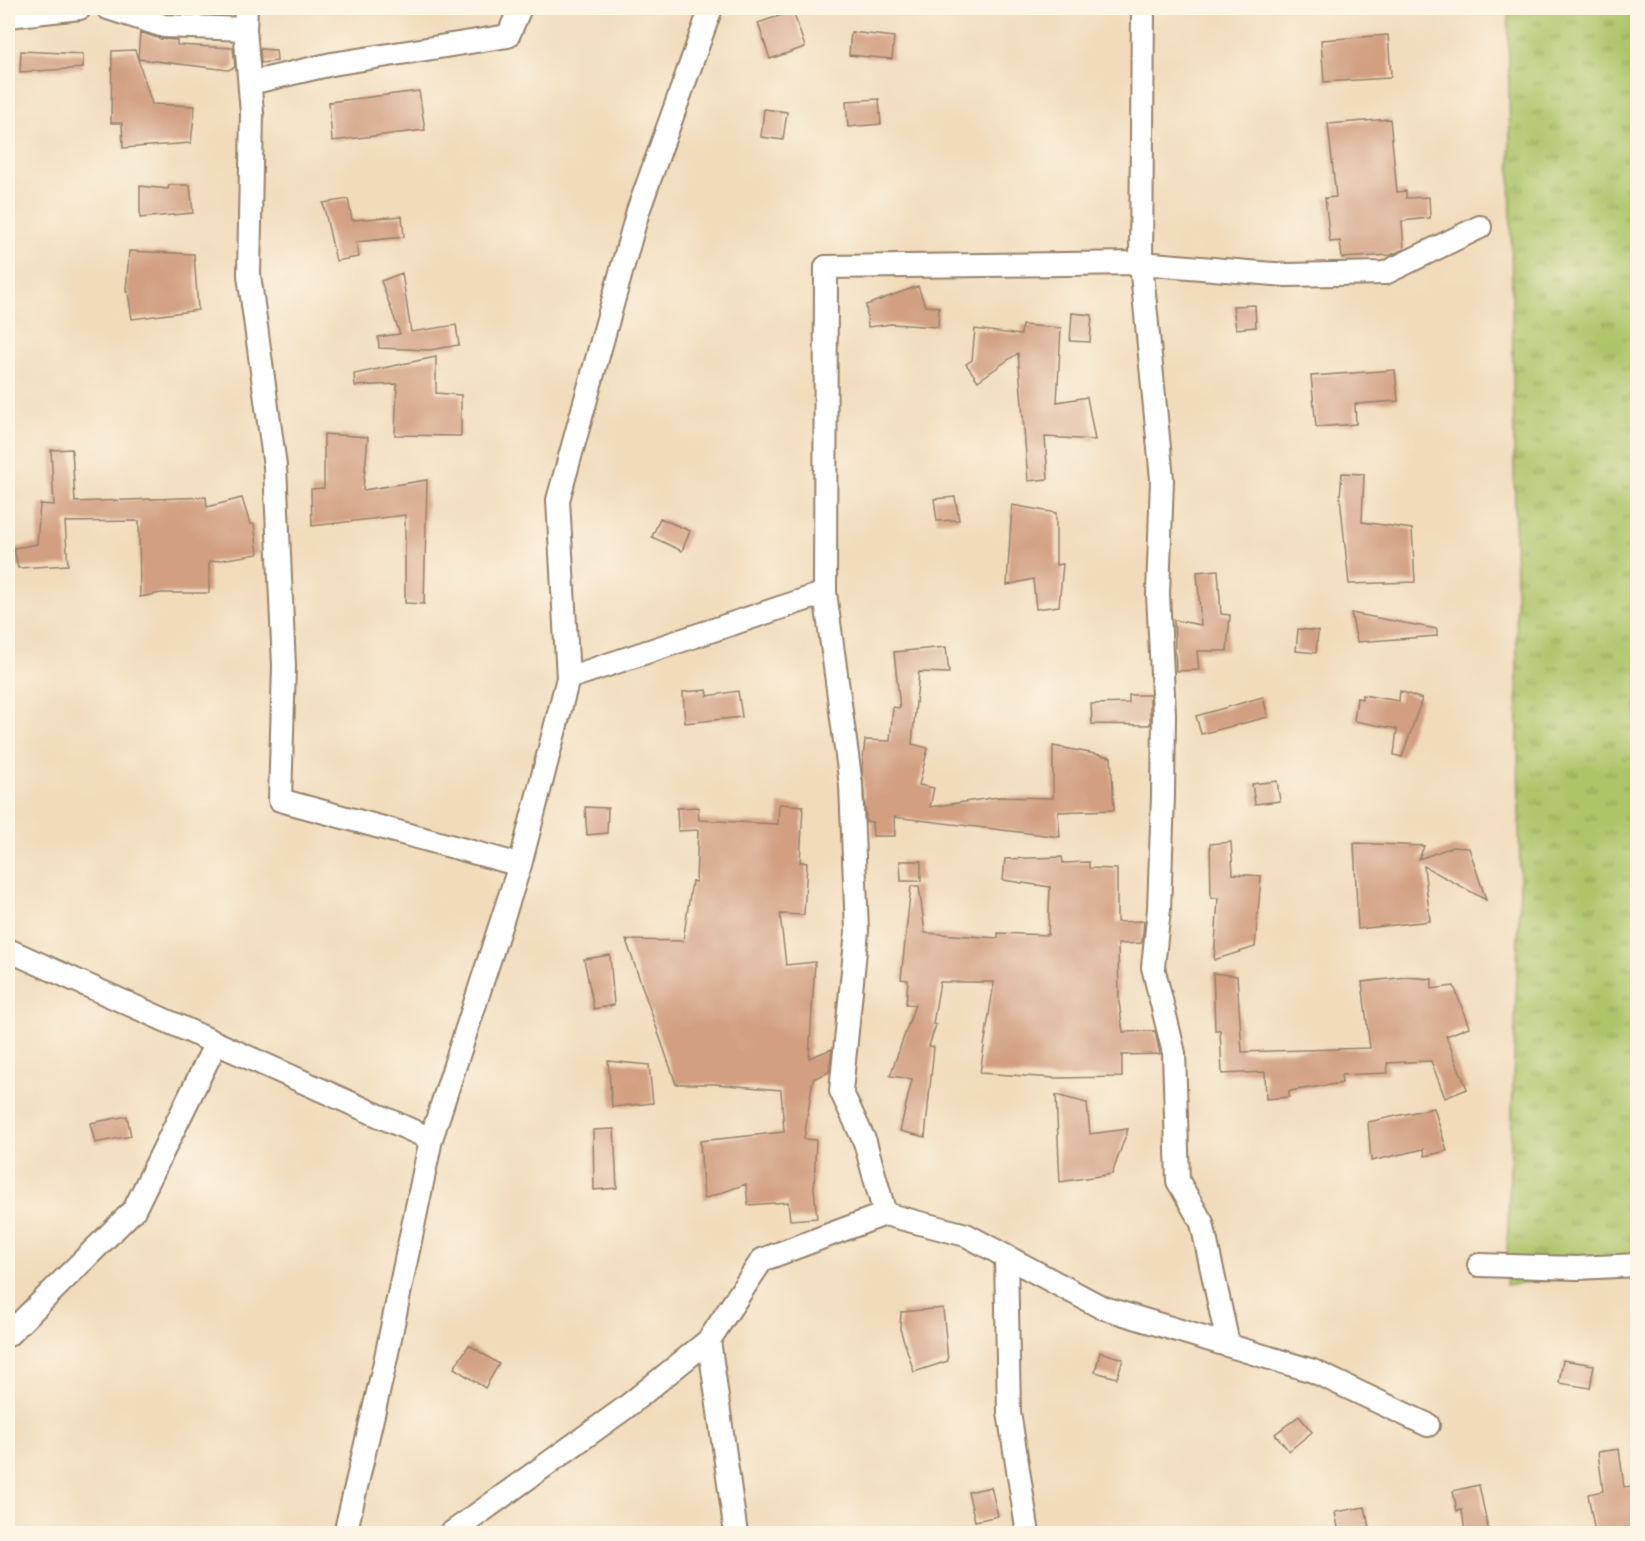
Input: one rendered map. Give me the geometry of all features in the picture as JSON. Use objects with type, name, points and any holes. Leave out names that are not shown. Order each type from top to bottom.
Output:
[{"type":"street","points":[[8,16],[75,8]]},
{"type":"street","points":[[108,8],[164,26],[246,18],[252,113],[249,275],[276,466],[283,654],[279,800],[520,865]]},
{"type":"street","points":[[250,83],[332,64],[508,36],[520,8]]},
{"type":"street","points":[[345,1533],[384,1367],[431,1139],[520,865],[568,678],[558,500],[638,211],[711,8]]},
{"type":"street","points":[[1143,8],[1141,263],[1162,479],[1158,594],[1164,714],[1163,796],[1159,909],[1153,967],[1173,1053],[1178,1181],[1202,1223],[1228,1344]]},
{"type":"street","points":[[885,1214],[865,1142],[841,1091],[857,931],[851,785],[825,593],[826,267],[1141,263],[1286,275],[1385,273],[1480,227]]},
{"type":"street","points":[[568,678],[825,593]]},
{"type":"street","points":[[8,950],[214,1045],[431,1139]]},
{"type":"street","points":[[8,1335],[134,1210],[214,1045]]},
{"type":"street","points":[[450,1533],[625,1408],[709,1340],[762,1260],[885,1214],[966,1235],[1101,1307],[1313,1371],[1428,1425]]},
{"type":"street","points":[[1006,1257],[1009,1412],[1028,1533]]},
{"type":"street","points":[[1479,1265],[1577,1268],[1638,1265]]},
{"type":"street","points":[[709,1340],[736,1533]]},
{"type":"green space","points":[[1508,8],[1637,8],[1637,1269],[1506,1285],[1520,885]]},
{"type":"building","points":[[793,11],[805,47],[770,59],[758,23]]},
{"type":"building","points":[[140,32],[160,39],[177,40],[177,45],[233,48],[235,67],[228,70],[138,59]]},
{"type":"building","points":[[851,32],[894,37],[892,59],[849,55]]},
{"type":"building","points":[[1388,35],[1391,76],[1389,78],[1324,82],[1321,40]]},
{"type":"building","points":[[260,49],[276,50],[277,61],[261,63]]},
{"type":"building","points":[[135,50],[152,104],[195,106],[191,143],[123,148],[122,123],[111,123],[112,51]]},
{"type":"building","points":[[21,51],[83,54],[83,68],[20,72]]},
{"type":"building","points":[[419,91],[425,130],[332,141],[329,102]]},
{"type":"building","points":[[879,99],[881,124],[848,127],[846,101]]},
{"type":"building","points":[[764,109],[787,112],[783,140],[761,137]]},
{"type":"building","points":[[1390,119],[1397,192],[1406,191],[1406,198],[1429,197],[1430,218],[1402,221],[1404,249],[1391,255],[1342,258],[1340,241],[1330,242],[1325,198],[1336,197],[1328,124]]},
{"type":"building","points":[[169,185],[190,185],[193,213],[140,218],[140,186],[168,189]]},
{"type":"building","points":[[348,199],[352,220],[402,216],[404,237],[356,242],[359,257],[336,261],[323,203]]},
{"type":"building","points":[[129,251],[194,254],[198,310],[132,319],[128,292],[126,292]]},
{"type":"building","points":[[402,273],[411,332],[456,325],[459,345],[430,350],[379,348],[378,337],[400,334],[381,281]]},
{"type":"building","points":[[918,286],[925,306],[939,307],[938,327],[891,324],[868,327],[866,305]]},
{"type":"building","points":[[1255,305],[1256,327],[1236,329],[1233,306]]},
{"type":"building","points":[[1072,313],[1092,315],[1090,342],[1070,341]]},
{"type":"building","points":[[1022,325],[1061,328],[1057,402],[1087,397],[1095,440],[1045,437],[1048,479],[1028,481],[1018,353],[978,381],[966,364],[972,360],[975,329],[1021,335]]},
{"type":"building","points":[[436,357],[436,393],[461,395],[461,436],[395,435],[397,384],[355,386],[354,374]]},
{"type":"building","points":[[1395,370],[1398,401],[1355,404],[1356,424],[1316,427],[1311,376]]},
{"type":"building","points":[[324,434],[368,437],[363,490],[427,480],[424,604],[405,603],[405,515],[312,526],[311,489],[324,488]]},
{"type":"building","points":[[72,449],[75,502],[206,497],[207,507],[242,498],[250,524],[254,524],[258,554],[209,562],[209,593],[161,593],[140,597],[139,521],[65,522],[68,565],[18,568],[14,548],[37,544],[40,504],[54,505],[51,450]]},
{"type":"building","points":[[1342,473],[1364,474],[1362,522],[1412,529],[1415,582],[1349,584],[1340,497]]},
{"type":"building","points":[[955,497],[959,520],[937,521],[934,499]]},
{"type":"building","points":[[1012,505],[1056,513],[1056,565],[1063,564],[1059,606],[1036,609],[1033,579],[1007,585]]},
{"type":"building","points":[[660,518],[690,531],[682,551],[652,537]]},
{"type":"building","points":[[1218,570],[1221,614],[1230,615],[1227,651],[1197,651],[1199,670],[1176,671],[1174,620],[1201,625],[1197,572]]},
{"type":"building","points":[[1351,613],[1437,629],[1437,636],[1357,642]]},
{"type":"building","points":[[1298,629],[1318,631],[1316,653],[1296,651]]},
{"type":"building","points":[[946,647],[949,673],[919,672],[912,744],[928,748],[919,785],[934,788],[930,807],[998,797],[1053,798],[1053,746],[1111,757],[1114,810],[1058,812],[1060,837],[894,817],[895,836],[873,836],[872,822],[866,822],[862,768],[865,740],[890,741],[893,707],[900,708],[894,652]]},
{"type":"building","points":[[707,690],[708,696],[738,691],[742,717],[685,723],[683,692]]},
{"type":"building","points":[[1400,691],[1422,699],[1402,757],[1394,755],[1397,729],[1354,721],[1357,698],[1362,699],[1362,695],[1399,701]]},
{"type":"building","points":[[1129,695],[1150,695],[1150,725],[1092,724],[1091,704],[1129,703]]},
{"type":"building","points":[[1263,697],[1268,717],[1201,734],[1196,716]]},
{"type":"building","points":[[1277,781],[1280,801],[1255,804],[1252,784]]},
{"type":"building","points":[[779,804],[803,806],[800,862],[807,863],[804,915],[780,914],[786,965],[815,962],[809,1058],[832,1049],[829,1072],[813,1079],[804,1139],[816,1140],[814,1189],[817,1218],[790,1220],[788,1202],[748,1205],[746,1184],[704,1199],[700,1141],[784,1132],[781,1090],[715,1084],[676,1084],[626,940],[683,941],[692,881],[696,882],[698,830],[678,831],[677,808],[698,807],[699,820],[778,824]]},
{"type":"building","points":[[585,807],[608,808],[607,833],[587,835]]},
{"type":"building","points":[[1231,842],[1233,874],[1261,876],[1255,947],[1214,960],[1218,898],[1211,898],[1210,844]]},
{"type":"building","points":[[1354,843],[1424,846],[1419,859],[1452,847],[1469,848],[1486,900],[1424,866],[1430,921],[1358,929]]},
{"type":"building","points":[[1062,857],[1063,863],[1089,862],[1089,868],[1117,869],[1117,922],[1144,921],[1142,943],[1118,944],[1119,1002],[1123,1032],[1155,1031],[1160,1054],[1122,1055],[1122,1077],[1055,1078],[980,1073],[994,982],[940,982],[933,1024],[936,1025],[929,1046],[934,1047],[925,1137],[900,1131],[912,1079],[890,1076],[915,1005],[906,1004],[908,980],[901,979],[911,886],[919,886],[925,933],[998,938],[998,933],[1048,935],[1050,887],[1003,880],[1005,859]]},
{"type":"building","points":[[900,861],[921,861],[921,881],[901,881]]},
{"type":"building","points":[[610,955],[614,1005],[594,1009],[584,959]]},
{"type":"building","points":[[1213,973],[1237,976],[1242,1052],[1370,1048],[1362,982],[1406,977],[1432,979],[1432,989],[1454,986],[1469,1027],[1446,1036],[1467,1089],[1445,1098],[1431,1061],[1387,1063],[1388,1073],[1341,1075],[1342,1083],[1289,1091],[1289,1097],[1266,1099],[1265,1072],[1222,1074],[1220,1030],[1215,1030]]},
{"type":"building","points":[[608,1061],[649,1065],[653,1103],[612,1107]]},
{"type":"building","points":[[1056,1095],[1087,1103],[1090,1134],[1128,1129],[1112,1174],[1060,1182]]},
{"type":"building","points":[[1434,1108],[1447,1151],[1425,1156],[1424,1149],[1371,1161],[1368,1122]]},
{"type":"building","points":[[127,1116],[131,1136],[95,1143],[90,1123]]},
{"type":"building","points":[[614,1129],[617,1188],[594,1190],[593,1130]]},
{"type":"building","points":[[943,1308],[948,1361],[914,1372],[900,1329],[901,1312]]},
{"type":"building","points":[[469,1345],[499,1364],[485,1388],[454,1368]]},
{"type":"building","points":[[1100,1352],[1123,1359],[1117,1378],[1095,1372]]},
{"type":"building","points":[[1563,1360],[1594,1365],[1590,1388],[1559,1383]]},
{"type":"building","points":[[1299,1416],[1312,1432],[1289,1451],[1275,1434]]},
{"type":"building","points":[[1619,1449],[1624,1487],[1633,1486],[1638,1527],[1595,1533],[1588,1494],[1603,1491],[1598,1452]]},
{"type":"building","points":[[1479,1485],[1489,1533],[1465,1533],[1462,1510],[1457,1511],[1453,1491]]},
{"type":"building","points":[[991,1487],[998,1516],[975,1521],[968,1492]]},
{"type":"building","points":[[1365,1507],[1369,1527],[1339,1533],[1335,1512]]}]
